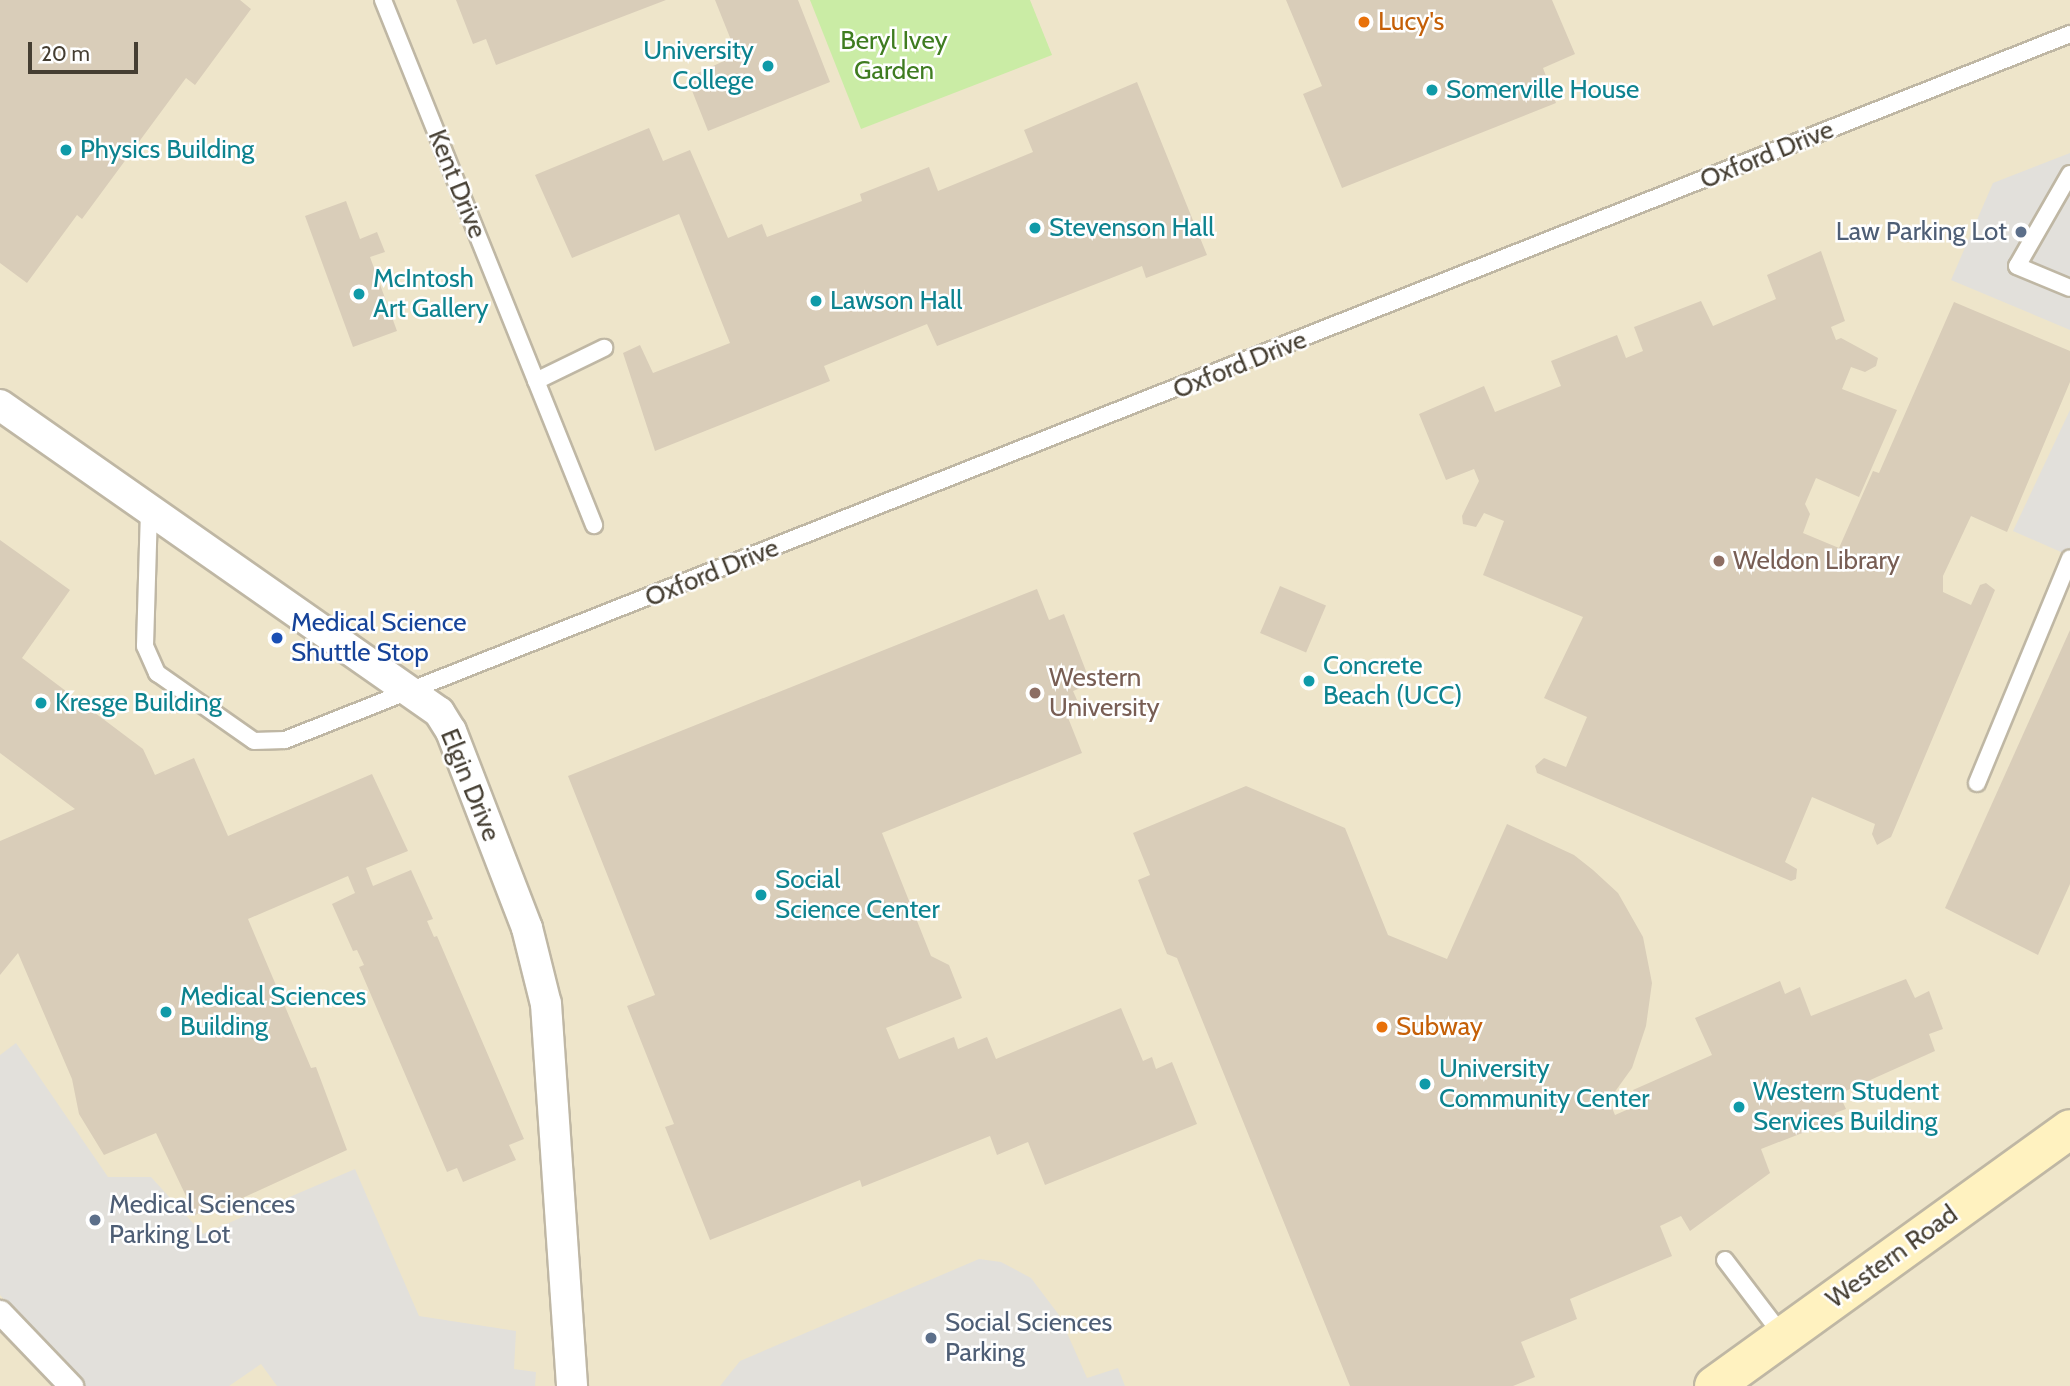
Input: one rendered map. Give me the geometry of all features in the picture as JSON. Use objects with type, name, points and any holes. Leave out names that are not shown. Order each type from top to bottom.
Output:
[{"type":"main road","name":"Western Road","points":[[1714,1386],[2070,1129]]},
{"type":"street","name":"Elgin Drive","points":[[0,405],[409,694],[439,712],[451,731],[527,928],[546,1004],[572,1386]]},
{"type":"street","points":[[0,1312],[71,1386]]},
{"type":"lane","name":"Kent Drive","points":[[383,0],[594,524]]},
{"type":"lane","name":"Oxford Drive","points":[[149,511],[145,646],[157,673],[254,741],[285,740],[409,694],[2070,34]]},
{"type":"lane","points":[[2070,174],[2017,266],[2070,288]]},
{"type":"lane","points":[[536,381],[604,348]]},
{"type":"lane","points":[[1977,783],[2070,559]]},
{"type":"lane","points":[[1725,1259],[1783,1336]]},
{"type":"shaded area","name":"Western University","points":[[0,0],[2070,0],[2070,1386],[0,1386]]},
{"type":"shaded area","name":"Law Parking Lot","points":[[2070,153],[2070,330],[1951,280],[1993,183]]},
{"type":"shaded area","points":[[2070,410],[2070,556],[2013,531]]},
{"type":"shaded area","name":"Medical Sciences Parking Lot","points":[[16,1043],[108,1177],[151,1177],[203,1234],[355,1169],[419,1316],[516,1331],[514,1369],[536,1372],[535,1386],[277,1386],[261,1364],[229,1386],[86,1386],[0,1295],[0,1055]]},
{"type":"shaded area","name":"Social Sciences Parking","points":[[979,1259],[1001,1262],[1031,1278],[1059,1315],[1087,1378],[1118,1368],[1125,1386],[720,1386],[740,1361]]},
{"type":"green space","name":"Beryl Ivey Garden","points":[[810,0],[1030,0],[1052,55],[861,129]]},
{"type":"building","name":"Physics Building","points":[[0,0],[240,0],[251,9],[195,85],[186,78],[82,219],[77,215],[27,283],[0,263]]},
{"type":"building","name":"University College","points":[[456,0],[666,0],[496,65],[486,39],[473,44]]},
{"type":"building","name":"University College","points":[[715,0],[798,0],[830,82],[708,131],[687,78],[737,55]]},
{"type":"building","name":"Somerville House","points":[[1286,0],[1552,0],[1575,54],[1543,68],[1556,103],[1342,188],[1303,94],[1322,86]]},
{"type":"building","points":[[1137,82],[1207,255],[1146,278],[1142,266],[937,346],[927,324],[824,366],[830,381],[655,451],[623,353],[640,345],[653,373],[730,343],[679,214],[572,258],[535,175],[649,128],[663,161],[690,150],[728,238],[762,224],[767,237],[862,201],[860,194],[929,167],[938,191],[1033,152],[1024,130]]},
{"type":"building","name":"McIntosh Art Gallery","points":[[346,201],[360,239],[377,232],[385,252],[370,257],[397,331],[353,347],[305,216]]},
{"type":"building","name":"Weldon Library","points":[[1821,251],[1845,321],[1831,327],[1836,340],[1841,338],[1878,358],[1876,366],[1865,372],[1851,367],[1842,389],[1897,410],[1859,497],[1816,478],[1805,504],[1810,514],[1803,533],[1839,548],[1873,471],[1879,473],[1954,302],[2070,351],[2070,382],[2007,532],[1971,516],[1943,576],[1943,592],[1971,605],[1980,585],[1986,583],[1995,590],[1891,837],[1877,845],[1872,834],[1875,824],[1812,797],[1785,862],[1797,869],[1796,879],[1791,881],[1537,773],[1535,766],[1544,758],[1566,767],[1587,717],[1544,698],[1583,617],[1483,575],[1504,521],[1484,513],[1476,527],[1463,524],[1462,516],[1479,481],[1474,469],[1446,480],[1419,414],[1484,386],[1495,412],[1561,386],[1551,361],[1617,335],[1626,358],[1643,351],[1634,327],[1701,301],[1713,326],[1776,299],[1767,275]]},
{"type":"building","name":"Medical Sciences Building","points":[[0,540],[70,590],[22,658],[143,749],[155,775],[194,758],[228,836],[372,774],[408,851],[366,868],[373,886],[411,870],[433,919],[427,921],[434,937],[437,936],[524,1139],[509,1145],[516,1160],[463,1182],[457,1168],[447,1172],[359,967],[364,965],[357,950],[353,951],[332,904],[355,893],[348,876],[248,919],[311,1068],[316,1067],[347,1150],[238,1200],[231,1208],[222,1212],[220,1204],[195,1215],[156,1133],[104,1155],[79,1114],[72,1079],[18,953],[0,975],[0,841],[75,809],[0,753]]},
{"type":"building","points":[[1280,586],[1326,606],[1306,652],[1260,633]]},
{"type":"building","name":"Social Science Center","points":[[1037,589],[1049,620],[1064,614],[1091,684],[1073,691],[1077,700],[1063,705],[1082,753],[882,833],[931,956],[949,965],[962,998],[886,1028],[899,1059],[954,1037],[958,1049],[987,1037],[996,1059],[1121,1008],[1143,1061],[1152,1057],[1156,1069],[1172,1062],[1197,1124],[1045,1185],[1028,1142],[997,1155],[990,1136],[862,1187],[860,1180],[710,1240],[665,1127],[674,1124],[627,1006],[655,995],[568,776]]},
{"type":"building","points":[[2070,630],[2070,884],[2038,955],[1945,908]]},
{"type":"building","name":"University Community Center","points":[[1246,786],[1345,828],[1388,935],[1447,959],[1507,824],[1574,855],[1593,870],[1618,893],[1643,937],[1652,983],[1646,1026],[1632,1068],[1609,1100],[1615,1115],[1640,1104],[1633,1090],[1712,1055],[1695,1018],[1780,981],[1785,994],[1800,987],[1811,1016],[1906,979],[1915,998],[1929,991],[1943,1029],[1929,1034],[1935,1051],[1839,1094],[1846,1109],[1835,1113],[1838,1119],[1761,1149],[1770,1173],[1690,1231],[1681,1216],[1660,1226],[1672,1256],[1570,1299],[1577,1319],[1521,1342],[1535,1377],[1513,1386],[1350,1386],[1177,958],[1167,954],[1138,880],[1150,875],[1133,833]]},
{"type":"place","name":"Lucy's","points":[[1364,22]]},
{"type":"place","name":"University College","points":[[768,66]]},
{"type":"place","name":"Somerville House","points":[[1432,90]]},
{"type":"place","name":"Physics Building","points":[[66,150]]},
{"type":"place","name":"Stevenson Hall","points":[[1035,228]]},
{"type":"place","name":"Law Parking Lot","points":[[2021,232]]},
{"type":"place","name":"McIntosh Art Gallery","points":[[359,294]]},
{"type":"place","name":"Lawson Hall","points":[[816,301]]},
{"type":"place","name":"Weldon Library","points":[[1719,561]]},
{"type":"place","name":"Medical Science Shuttle Stop","points":[[277,638]]},
{"type":"place","name":"Concrete Beach (UCC)","points":[[1309,681]]},
{"type":"place","name":"Western University","points":[[1035,693]]},
{"type":"place","name":"Kresge Building","points":[[41,703]]},
{"type":"place","name":"Social Science Center","points":[[761,895]]},
{"type":"place","name":"Medical Sciences Building","points":[[166,1012]]},
{"type":"place","name":"Subway","points":[[1382,1027]]},
{"type":"place","name":"University Community Center","points":[[1425,1084]]},
{"type":"place","name":"Western Student Services Building","points":[[1739,1107]]},
{"type":"place","name":"Medical Sciences Parking Lot","points":[[95,1220]]},
{"type":"place","name":"Social Sciences Parking","points":[[931,1338]]}]
